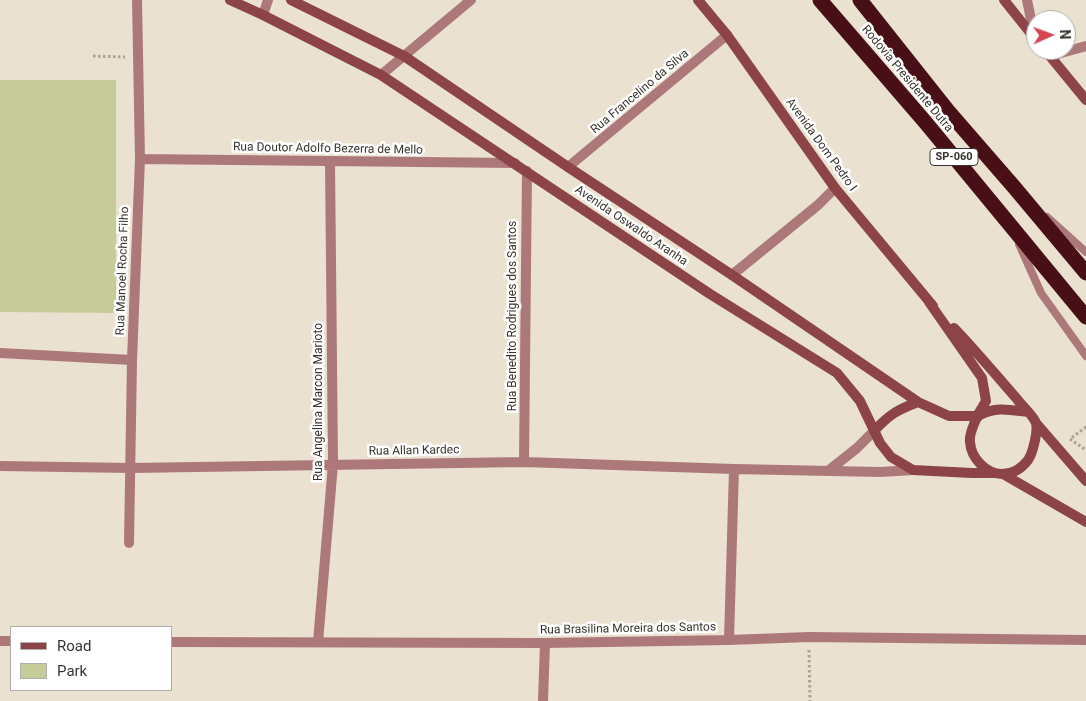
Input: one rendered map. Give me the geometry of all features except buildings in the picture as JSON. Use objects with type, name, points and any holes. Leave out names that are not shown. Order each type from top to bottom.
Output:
[{"type":"highway","name":"Rodovia Presidente Dutra","points":[[820,0],[926,123],[1086,317]]},
{"type":"highway","name":"Rodovia Presidente Dutra","points":[[860,0],[948,112],[1086,273]]},
{"type":"street","name":"Rua Manoel Rocha Filho","points":[[129,543],[132,360],[140,159],[137,0]]},
{"type":"street","name":"Avenida Oswaldo Aranha","points":[[230,0],[381,75],[710,294],[837,373],[860,400],[880,443],[891,456],[913,470],[998,473]]},
{"type":"street","points":[[263,15],[268,0]]},
{"type":"street","name":"Avenida Oswaldo Aranha","points":[[290,0],[404,56],[918,402],[949,416],[977,416]]},
{"type":"street","points":[[381,75],[471,0]]},
{"type":"street","name":"Avenida Dom Pedro I","points":[[698,0],[727,35],[835,188],[929,302],[982,358],[1028,412]]},
{"type":"street","points":[[1004,0],[1026,27]]},
{"type":"street","name":"Rua Francelino da Silva","points":[[568,168],[727,35]]},
{"type":"street","points":[[1053,60],[1086,100]]},
{"type":"street","name":"Rua Doutor Adolfo Bezerra de Mello","points":[[140,159],[515,163]]},
{"type":"street","name":"Rua Angelina Marcon Marioto","points":[[318,642],[333,464],[330,162]]},
{"type":"street","name":"Rua Benedito Rodrigues dos Santos","points":[[524,462],[526,171]]},
{"type":"street","points":[[732,275],[818,205],[835,188]]},
{"type":"street","name":"Avenida Dom Pedro I","points":[[929,302],[982,378],[986,401],[977,416]]},
{"type":"street","points":[[0,353],[132,360]]},
{"type":"street","points":[[828,471],[858,448],[889,415],[900,408],[918,402]]},
{"type":"street","points":[[1086,481],[1028,412],[998,409],[977,416],[972,428],[970,443],[977,462],[1086,522]]},
{"type":"street","points":[[998,473],[1014,471],[1024,466],[1034,447],[1036,423]]},
{"type":"street","name":"Rua Allan Kardec","points":[[0,466],[131,468],[524,462],[828,471],[880,472],[913,470]]},
{"type":"street","points":[[729,640],[734,469]]},
{"type":"street","name":"Rua Brasilina Moreira dos Santos","points":[[172,642],[545,643],[809,637],[1086,640]]},
{"type":"street","points":[[543,701],[545,643]]},
{"type":"lane","points":[[1014,187],[1086,252]]},
{"type":"lane","points":[[1010,224],[1042,293],[1086,356]]},
{"type":"path","points":[[92,56],[138,57]]},
{"type":"path","points":[[1086,428],[1070,440],[1086,450]]},
{"type":"path","points":[[809,637],[810,701]]},
{"type":"green space","points":[[0,80],[116,80],[116,313],[0,312]]}]
